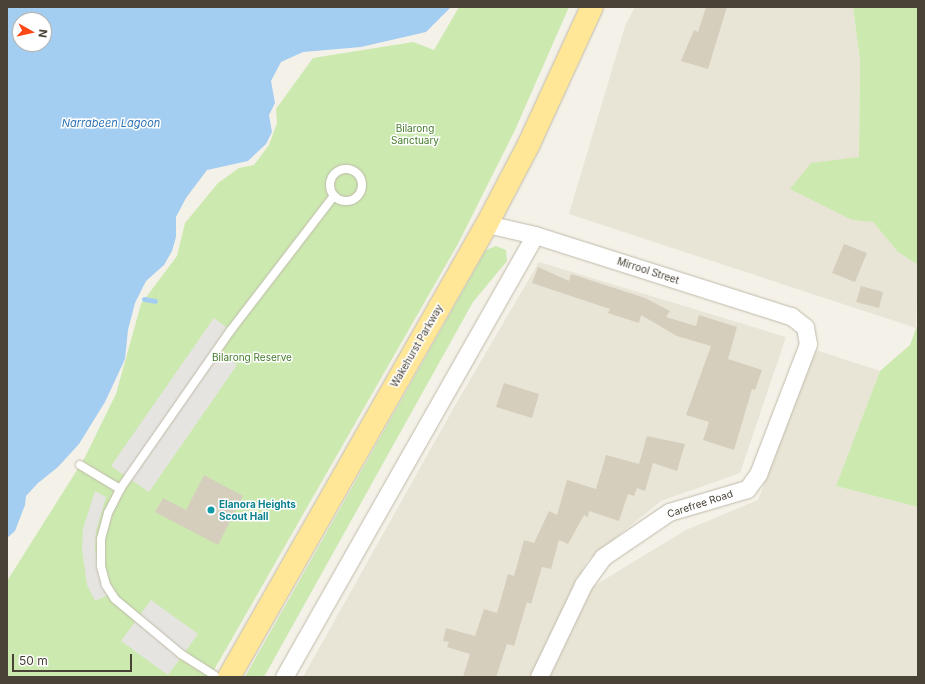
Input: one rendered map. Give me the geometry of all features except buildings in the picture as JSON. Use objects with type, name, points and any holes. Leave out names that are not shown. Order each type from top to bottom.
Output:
[{"type":"main road","name":"Wakehurst Parkway","points":[[229,677],[487,224],[528,146],[592,7]]},
{"type":"street","name":"Mirrool Street","points":[[487,224],[535,235],[791,316],[805,327]]},
{"type":"street","points":[[284,677],[535,235]]},
{"type":"street","name":"Carefree Road","points":[[539,677],[582,585],[604,557],[668,512],[746,489],[758,474],[808,344],[805,327]]},
{"type":"lane","points":[[351,170],[359,176],[363,185],[356,198],[342,201],[334,196],[330,186],[337,172],[351,170]]},
{"type":"lane","points":[[217,677],[181,654],[115,599],[106,585],[101,566],[101,539],[108,513],[120,489],[231,330],[334,196]]},
{"type":"lane","points":[[80,465],[120,489]]},
{"type":"shaded area","points":[[635,7],[853,7],[860,60],[859,158],[812,163],[852,220],[873,222],[898,252],[918,265],[916,328],[569,214],[625,26]]},
{"type":"shaded area","points":[[539,262],[786,337],[740,473],[661,501],[587,561],[530,677],[303,677],[453,409]]},
{"type":"shaded area","name":"Bilarong Reserve","points":[[214,318],[227,328],[213,348],[237,365],[149,492],[111,466]]},
{"type":"shaded area","points":[[816,350],[880,371],[836,486],[918,507],[918,677],[550,677],[592,587],[686,530],[758,500]]},
{"type":"shaded area","points":[[95,491],[106,497],[96,531],[95,549],[100,578],[108,595],[95,601],[87,585],[82,549],[83,529]]},
{"type":"shaded area","points":[[151,600],[198,634],[168,675],[121,641]]},
{"type":"green space","name":"Bilarong Reserve","points":[[459,7],[569,7],[515,130],[459,242],[210,677],[7,677],[7,581],[84,459],[116,394],[141,304],[177,256],[185,223],[218,183],[239,168],[254,165],[269,145],[277,123],[276,109],[313,58],[413,42],[434,50]]},
{"type":"green space","points":[[853,7],[918,7],[918,265],[898,252],[873,222],[852,220],[790,189],[811,163],[859,157],[860,60]]},
{"type":"green space","points":[[496,246],[506,250],[507,261],[473,302],[264,677],[245,677],[486,250]]},
{"type":"green space","points":[[918,323],[918,507],[836,486],[880,371],[910,345]]},
{"type":"water","name":"Narrabeen Lagoon","points":[[7,7],[451,7],[426,32],[361,47],[303,52],[281,62],[271,81],[275,103],[269,115],[272,132],[266,144],[248,161],[207,170],[186,198],[176,217],[176,237],[172,251],[164,265],[146,281],[135,303],[128,330],[125,359],[105,402],[79,444],[58,467],[38,483],[26,496],[25,505],[15,531],[7,538]]},
{"type":"waterway","points":[[144,299],[155,301]]},
{"type":"place","name":"Elanora Heights Scout Hall","points":[[211,510]]},
{"type":"park label","name":"Bilarong Sanctuary","points":[[415,134]]}]
